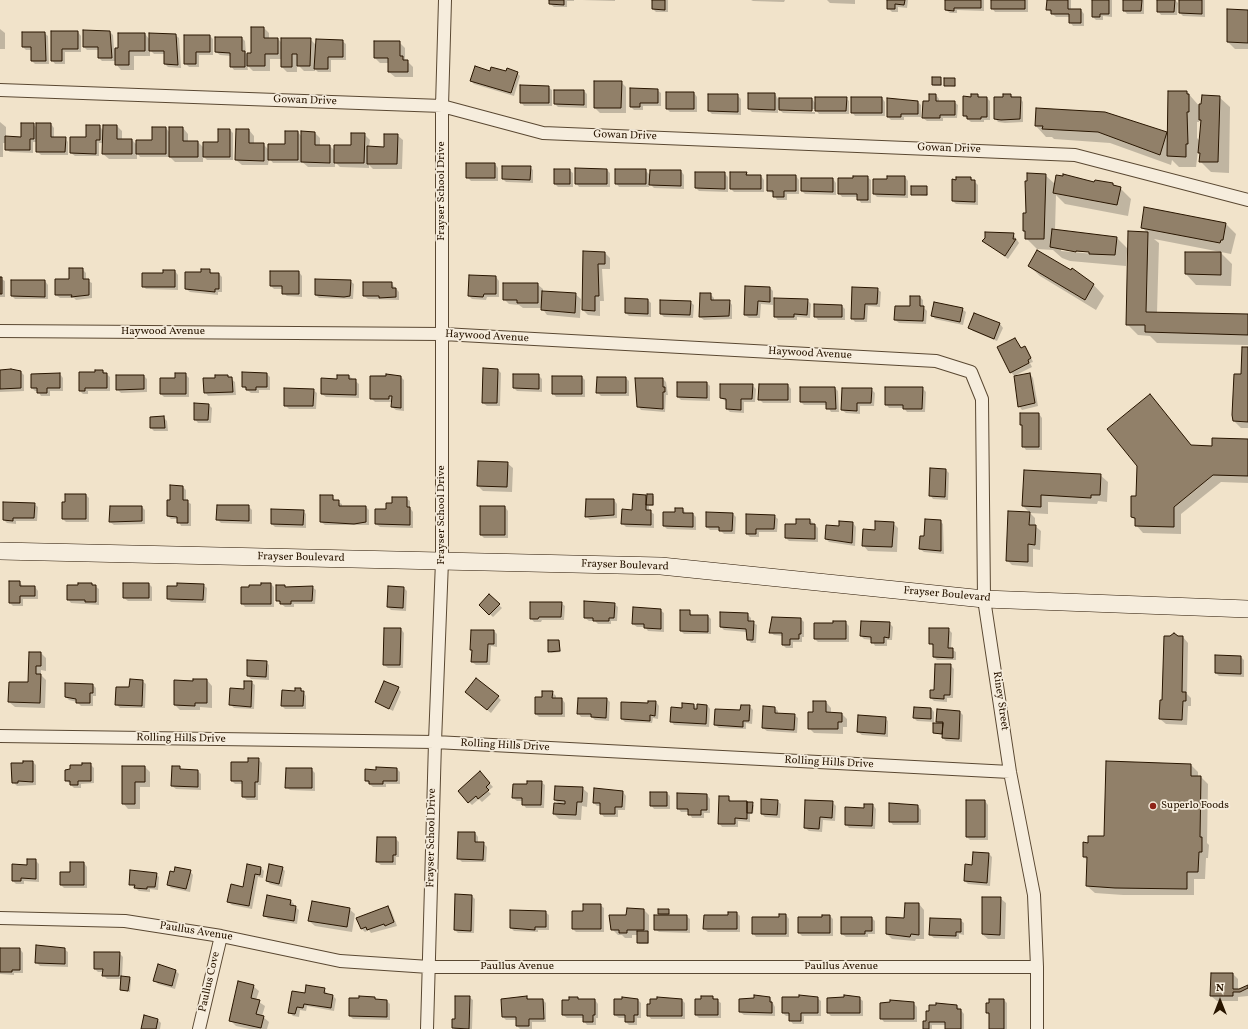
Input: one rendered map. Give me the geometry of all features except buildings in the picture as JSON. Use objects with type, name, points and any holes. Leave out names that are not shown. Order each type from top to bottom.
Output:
[{"type":"main road","name":"Frayser Boulevard","points":[[0,551],[661,566],[984,599],[1248,609]]},
{"type":"street","name":"Frayser School Drive","points":[[427,1029],[442,560],[442,106],[445,0]]},
{"type":"street","name":"Gowan Drive","points":[[0,90],[442,106],[542,133],[1075,155],[1248,200]]},
{"type":"street","name":"Haywood Avenue","points":[[0,331],[443,334],[936,361],[971,372]]},
{"type":"street","name":"Riney Street","points":[[971,372],[982,399],[984,599],[1010,772],[1034,895],[1037,967],[1037,1029]]},
{"type":"street","name":"Rolling Hills Drive","points":[[0,736],[435,742],[1010,772]]},
{"type":"street","name":"Paullus Avenue","points":[[0,918],[125,921],[221,936],[340,961],[429,967],[1037,967]]},
{"type":"street","name":"Paullus Cove","points":[[199,1029],[221,936]]},
{"type":"place","name":"Superlo Foods","points":[[1153,806]]}]
